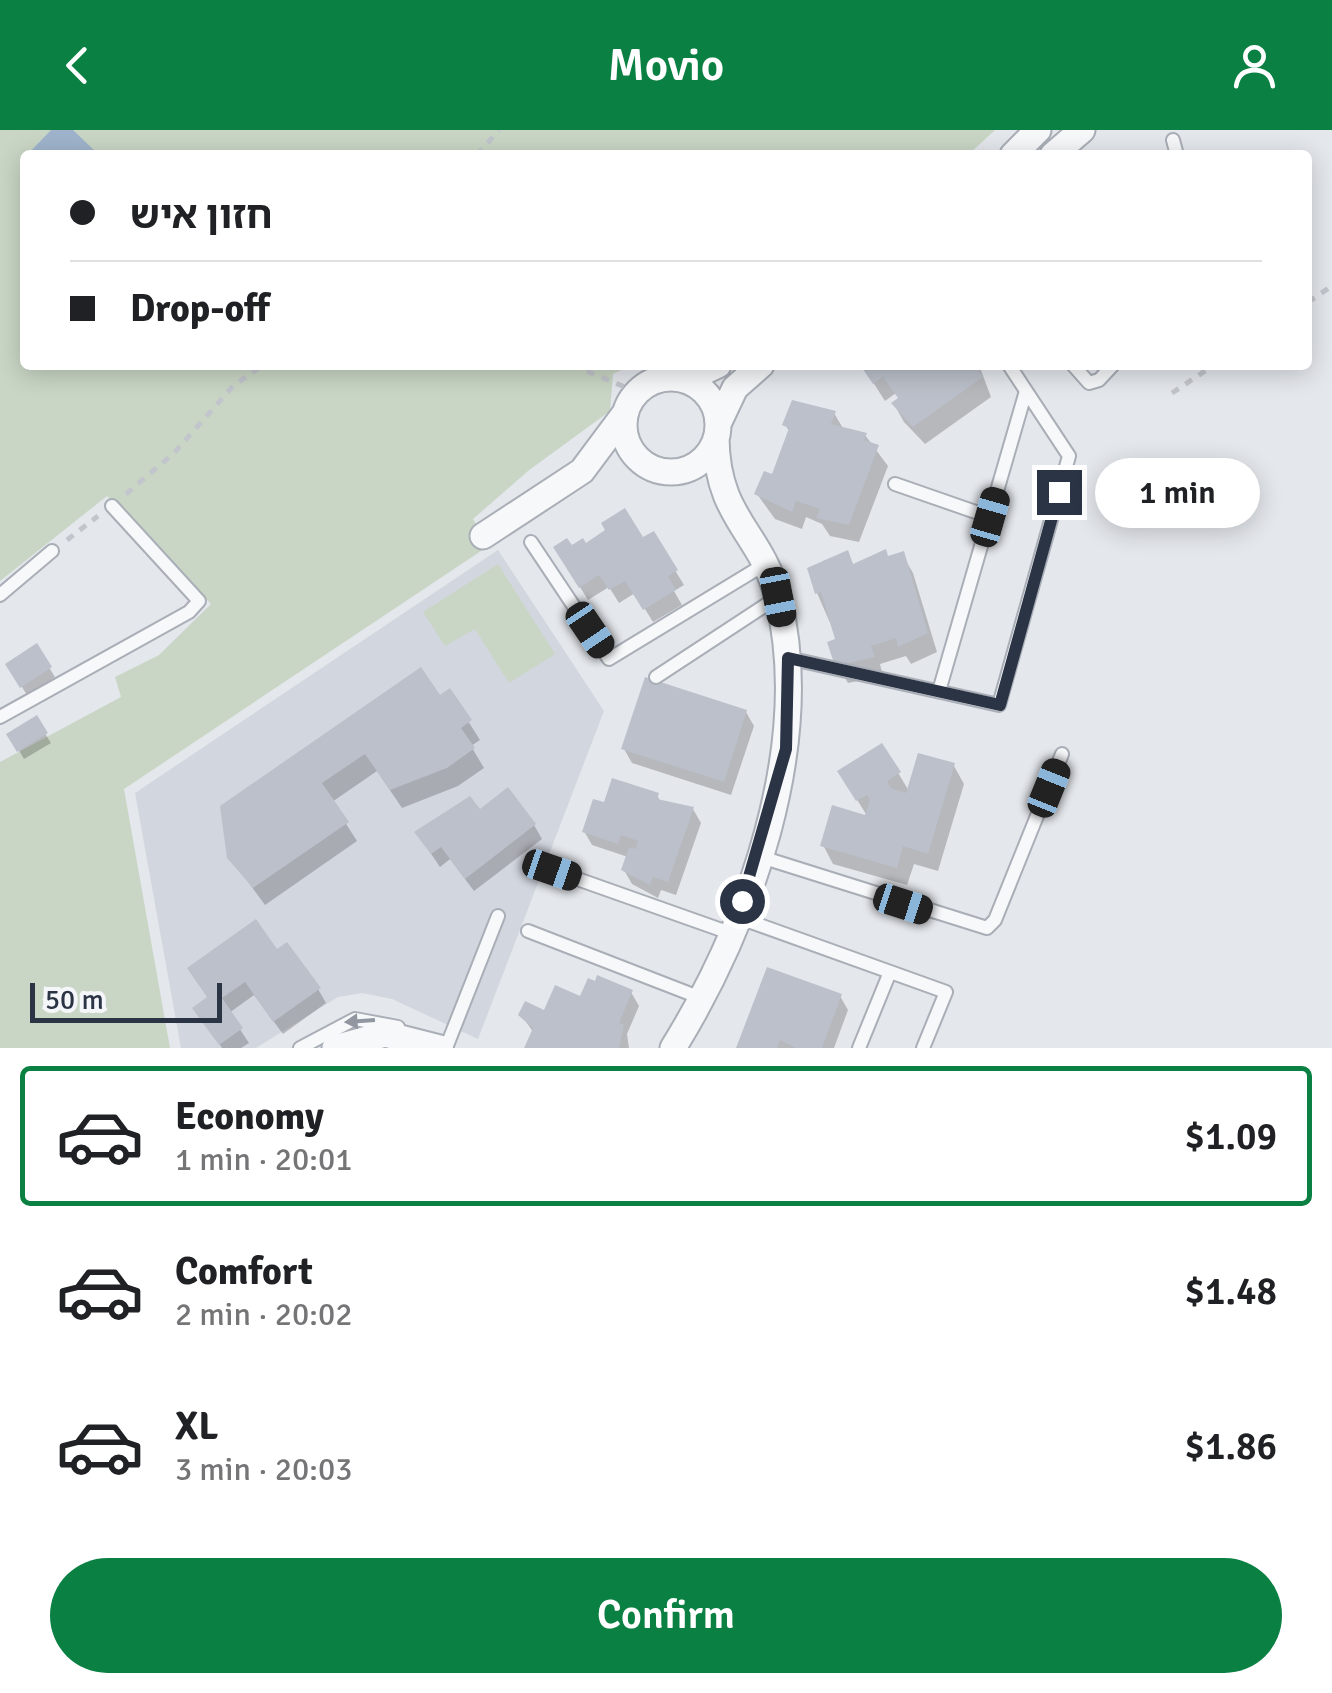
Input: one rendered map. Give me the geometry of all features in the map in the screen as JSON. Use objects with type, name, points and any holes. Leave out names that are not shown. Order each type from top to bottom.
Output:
[{"type":"street","points":[[1018,150],[1038,130]]},
{"type":"street","points":[[1059,150],[1082,130]]},
{"type":"street","points":[[483,536],[582,471],[607,442],[633,400],[670,378],[708,370]]},
{"type":"street","points":[[582,471],[618,463],[679,471],[699,462],[735,388],[755,370]]},
{"type":"street","points":[[670,378],[704,391],[717,431],[717,473],[737,521],[765,564],[778,597],[788,658],[786,749],[758,856],[684,1048]]},
{"type":"street","points":[[633,400],[627,440],[638,459],[706,493],[737,521]]},
{"type":"street","points":[[673,1048],[698,1005]]},
{"type":"street","points":[[334,1048],[374,1035],[436,1046]]},
{"type":"lane","points":[[1173,140],[1176,150]]},
{"type":"lane","points":[[788,658],[1000,705],[1069,456],[1012,370]]},
{"type":"lane","points":[[1077,370],[1089,383],[1100,380],[1109,370]]},
{"type":"lane","points":[[939,691],[1026,390]]},
{"type":"lane","points":[[896,484],[990,517]]},
{"type":"lane","points":[[0,717],[190,612],[199,600],[112,506]]},
{"type":"lane","points":[[531,542],[609,659],[765,564]]},
{"type":"lane","points":[[0,595],[52,550]]},
{"type":"lane","points":[[656,677],[778,597]]},
{"type":"lane","points":[[758,856],[987,928],[994,920],[1062,754]]},
{"type":"lane","points":[[552,870],[946,992],[923,1048]]},
{"type":"lane","points":[[300,1048],[355,1019],[382,1021],[436,1046],[498,916]]},
{"type":"lane","points":[[528,931],[698,1005]]},
{"type":"lane","points":[[859,1048],[890,972]]},
{"type":"path","points":[[482,150],[500,130]]},
{"type":"path","points":[[52,550],[174,453],[234,386],[255,370]]},
{"type":"path","points":[[581,370],[633,400]]},
{"type":"path","points":[[1172,394],[1207,370]]},
{"type":"shaded area","points":[[498,550],[604,711],[478,1039],[392,999],[362,993],[338,997],[256,1048],[181,1048],[135,793]]},
{"type":"green space","points":[[0,130],[995,130],[973,150],[20,150],[20,370],[621,370],[613,374],[610,411],[528,471],[473,519],[490,545],[124,789],[170,1048],[0,1048],[0,762],[121,697],[115,677],[159,655],[211,604],[107,496],[0,581]]},
{"type":"green space","points":[[498,564],[555,654],[509,683],[475,629],[445,646],[423,612]]},
{"type":"water","points":[[51,130],[73,130],[94,150],[32,150]]},
{"type":"building","points":[[863,370],[978,370],[983,377],[913,427],[891,403],[898,398],[883,377],[873,384]]},
{"type":"building","points":[[792,400],[836,411],[831,424],[867,433],[864,440],[879,445],[849,525],[816,518],[820,509],[796,501],[792,512],[754,494],[764,471],[772,474],[789,428],[782,425]]},
{"type":"building","points":[[625,508],[643,537],[654,531],[678,570],[668,576],[676,590],[643,610],[625,581],[609,590],[599,575],[579,588],[553,547],[567,538],[572,545],[583,538],[586,543],[605,530],[601,523]]},
{"type":"building","points":[[886,549],[888,556],[904,551],[928,633],[898,647],[896,638],[871,646],[875,657],[835,666],[827,642],[835,639],[821,592],[815,594],[807,568],[848,550],[853,564]]},
{"type":"building","points":[[37,643],[52,667],[20,688],[5,664]]},
{"type":"building","points":[[421,667],[440,695],[450,688],[472,720],[461,728],[475,748],[447,768],[390,790],[365,754],[322,783],[349,822],[253,888],[227,858],[220,806]]},
{"type":"building","points":[[645,677],[747,710],[724,782],[621,749]]},
{"type":"building","points":[[37,715],[48,733],[17,752],[6,734]]},
{"type":"building","points":[[882,743],[901,772],[887,781],[891,788],[906,793],[918,753],[955,763],[928,854],[903,846],[897,868],[820,846],[832,805],[865,815],[870,800],[867,795],[856,801],[837,771]]},
{"type":"building","points":[[612,778],[659,793],[657,799],[694,807],[668,882],[653,877],[650,885],[621,870],[629,847],[636,849],[638,841],[621,835],[618,844],[582,832],[593,799],[604,802]]},
{"type":"building","points":[[508,787],[536,824],[465,879],[441,847],[431,854],[414,832],[470,796],[480,809]]},
{"type":"building","points":[[256,919],[277,949],[287,942],[321,988],[273,1022],[245,982],[222,998],[243,1028],[219,1045],[192,1008],[207,997],[187,968]]},
{"type":"building","points":[[767,967],[842,994],[822,1048],[796,1048],[780,1040],[777,1048],[736,1048]]},
{"type":"building","points":[[597,975],[633,990],[619,1023],[624,1025],[619,1048],[524,1048],[533,1028],[518,1015],[525,1001],[544,1010],[555,985],[580,996],[588,978],[595,981]]},
{"type":"route","points":[[742,901],[765,834],[786,749],[788,658],[1000,705],[1059,492]]}]
